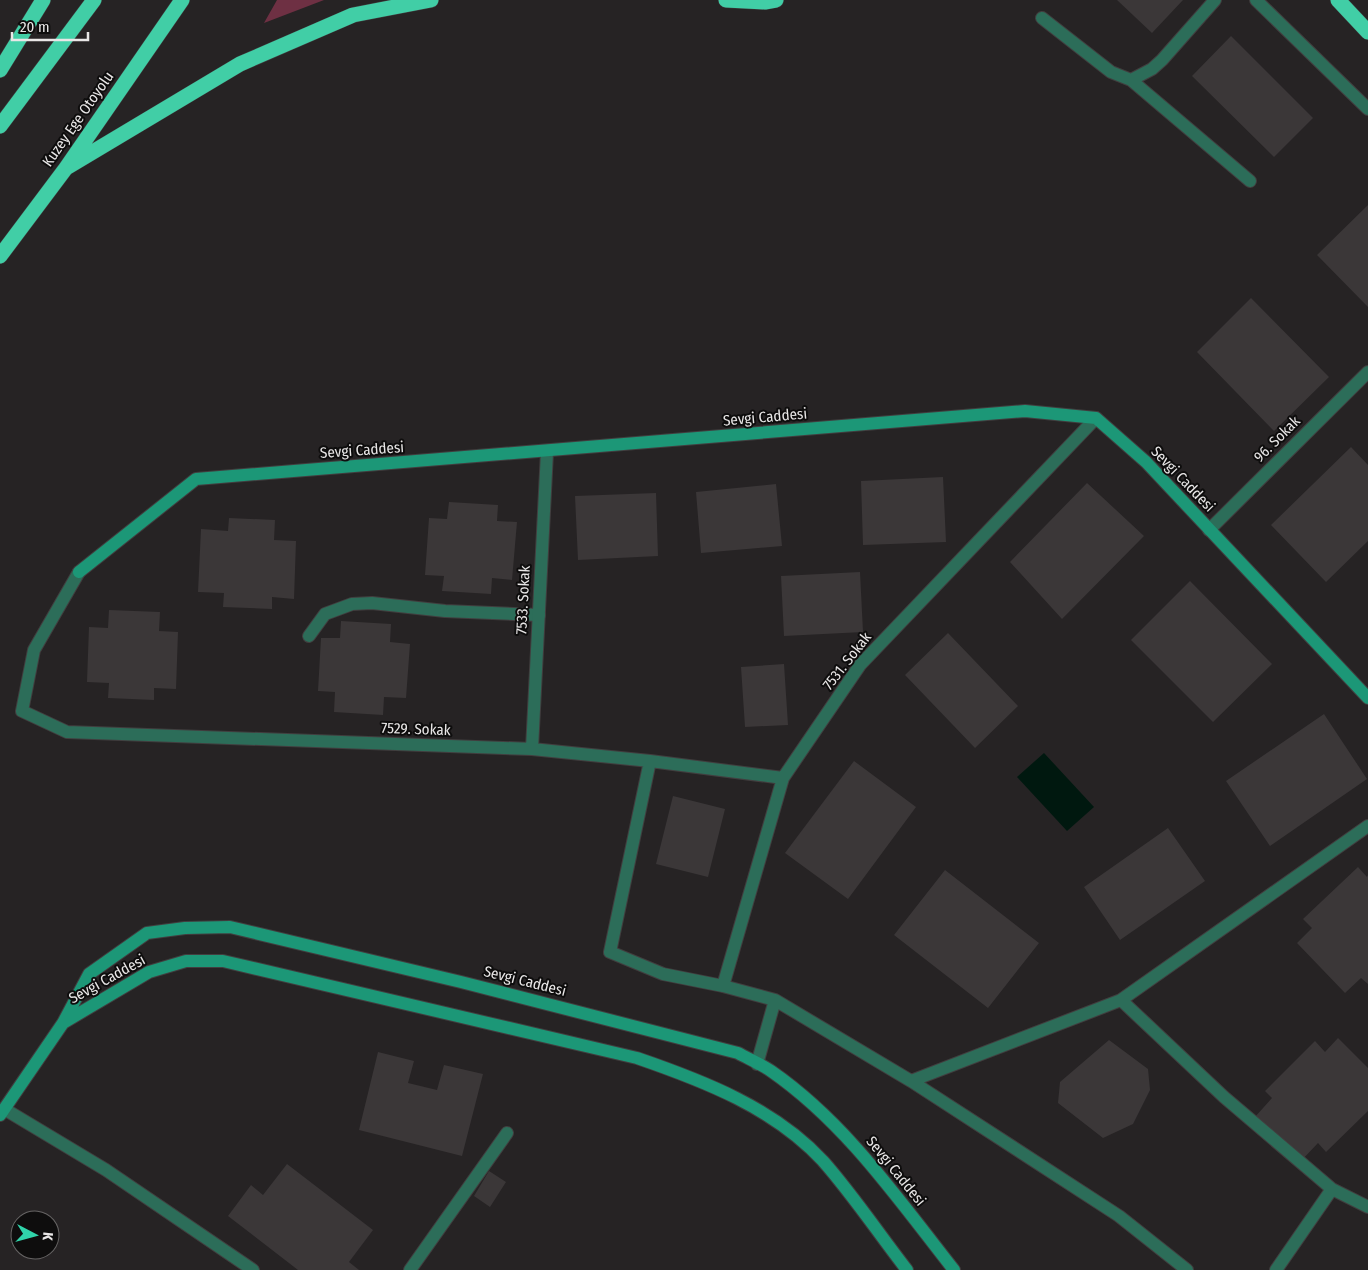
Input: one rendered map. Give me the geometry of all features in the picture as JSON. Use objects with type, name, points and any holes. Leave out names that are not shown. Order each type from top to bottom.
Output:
[{"type":"highway","points":[[0,70],[43,0]]},
{"type":"highway","points":[[0,126],[94,0]]},
{"type":"highway","name":"Kuzey Ege Otoyolu","points":[[0,256],[66,168],[182,0]]},
{"type":"highway","points":[[66,168],[240,64],[353,15],[431,0]]},
{"type":"highway","points":[[726,0],[764,2],[776,0]]},
{"type":"highway","points":[[1338,0],[1368,32]]},
{"type":"street","points":[[1131,80],[1152,69],[1162,60],[1215,0]]},
{"type":"street","points":[[1256,0],[1368,109]]},
{"type":"street","points":[[1042,18],[1111,72],[1131,80],[1250,181]]},
{"type":"street","name":"96. Sokak","points":[[1209,530],[1368,372]]},
{"type":"street","name":"Sevgi Caddesi","points":[[79,572],[196,480],[1025,411],[1096,418],[1146,462],[1368,698]]},
{"type":"street","name":"7531. Sokak","points":[[723,986],[783,778],[860,665],[1096,418]]},
{"type":"street","name":"7533. Sokak","points":[[532,749],[547,452]]},
{"type":"street","name":"7529. Sokak","points":[[79,572],[34,650],[22,710],[67,732],[532,749],[650,761],[783,778]]},
{"type":"street","points":[[309,636],[325,614],[352,604],[372,603],[445,611],[538,615]]},
{"type":"street","points":[[650,761],[610,952],[663,974],[723,986],[775,1000],[910,1081],[1119,1216],[1187,1270]]},
{"type":"street","points":[[910,1081],[1120,1000],[1368,826]]},
{"type":"street","name":"Sevgi Caddesi","points":[[63,1023],[89,974],[148,933],[185,928],[230,927],[697,1040],[738,1053],[770,1070],[809,1100],[862,1153],[954,1270]]},
{"type":"street","name":"Sevgi Caddesi","points":[[63,1023],[149,972],[186,961],[223,961],[637,1058],[699,1080],[772,1118],[799,1139],[822,1161],[907,1270]]},
{"type":"street","points":[[757,1064],[775,1000]]},
{"type":"street","points":[[1120,1000],[1224,1097],[1332,1189],[1368,1207]]},
{"type":"street","points":[[63,1023],[3,1113],[106,1170],[254,1270]]},
{"type":"street","points":[[410,1270],[507,1133]]},
{"type":"street","points":[[1276,1270],[1332,1189]]},
{"type":"shaded area","points":[[277,0],[324,0],[264,23]]},
{"type":"shaded area","points":[[1044,753],[1094,807],[1067,831],[1017,777]]},
{"type":"building","points":[[1117,0],[1183,0],[1152,33]]},
{"type":"building","points":[[1231,36],[1313,118],[1274,157],[1192,76]]},
{"type":"building","points":[[1368,205],[1368,307],[1317,255]]},
{"type":"building","points":[[1251,298],[1329,377],[1274,431],[1197,352]]},
{"type":"building","points":[[1351,447],[1368,465],[1368,541],[1326,582],[1271,525]]},
{"type":"building","points":[[943,477],[946,542],[863,545],[861,481]]},
{"type":"building","points":[[1087,483],[1144,536],[1062,619],[1010,562]]},
{"type":"building","points":[[776,484],[782,546],[701,553],[696,492]]},
{"type":"building","points":[[656,493],[658,556],[578,560],[575,496]]},
{"type":"building","points":[[449,502],[498,505],[497,521],[517,522],[512,580],[492,578],[491,594],[442,591],[444,576],[425,575],[429,518],[447,519]]},
{"type":"building","points":[[229,518],[275,520],[274,540],[296,541],[294,599],[272,597],[272,609],[223,607],[224,593],[198,592],[201,529],[228,531]]},
{"type":"building","points":[[860,572],[863,632],[784,636],[781,576]]},
{"type":"building","points":[[1190,581],[1272,664],[1213,722],[1131,640]]},
{"type":"building","points":[[109,610],[160,612],[159,631],[178,632],[176,689],[154,688],[154,700],[108,698],[109,683],[87,682],[89,627],[108,628]]},
{"type":"building","points":[[341,621],[391,624],[390,642],[410,644],[406,698],[384,697],[383,715],[334,712],[335,692],[318,691],[321,638],[340,638]]},
{"type":"building","points":[[948,633],[1018,706],[975,748],[905,675]]},
{"type":"building","points":[[784,664],[788,725],[745,727],[741,667]]},
{"type":"building","points":[[1324,714],[1367,779],[1270,846],[1226,781]]},
{"type":"building","points":[[854,761],[916,807],[848,899],[785,853]]},
{"type":"building","points":[[673,796],[725,809],[708,877],[656,864]]},
{"type":"building","points":[[1168,828],[1205,881],[1120,940],[1084,887]]},
{"type":"building","points":[[1358,867],[1367,877],[1368,875],[1368,984],[1361,978],[1345,993],[1297,943],[1312,928],[1303,919]]},
{"type":"building","points":[[945,870],[1039,943],[988,1008],[894,935]]},
{"type":"building","points":[[1338,1038],[1368,1068],[1368,1111],[1326,1152],[1318,1143],[1300,1162],[1255,1117],[1272,1098],[1265,1091],[1315,1041],[1325,1052]]},
{"type":"building","points":[[1109,1040],[1148,1069],[1150,1090],[1133,1124],[1103,1138],[1058,1103],[1060,1082]]},
{"type":"building","points":[[378,1052],[414,1061],[408,1083],[437,1090],[444,1065],[483,1074],[462,1156],[359,1130]]},
{"type":"building","points":[[287,1164],[373,1230],[349,1262],[359,1270],[298,1270],[228,1216],[251,1185],[263,1195]]},
{"type":"building","points":[[489,1171],[506,1182],[490,1207],[474,1196]]}]
